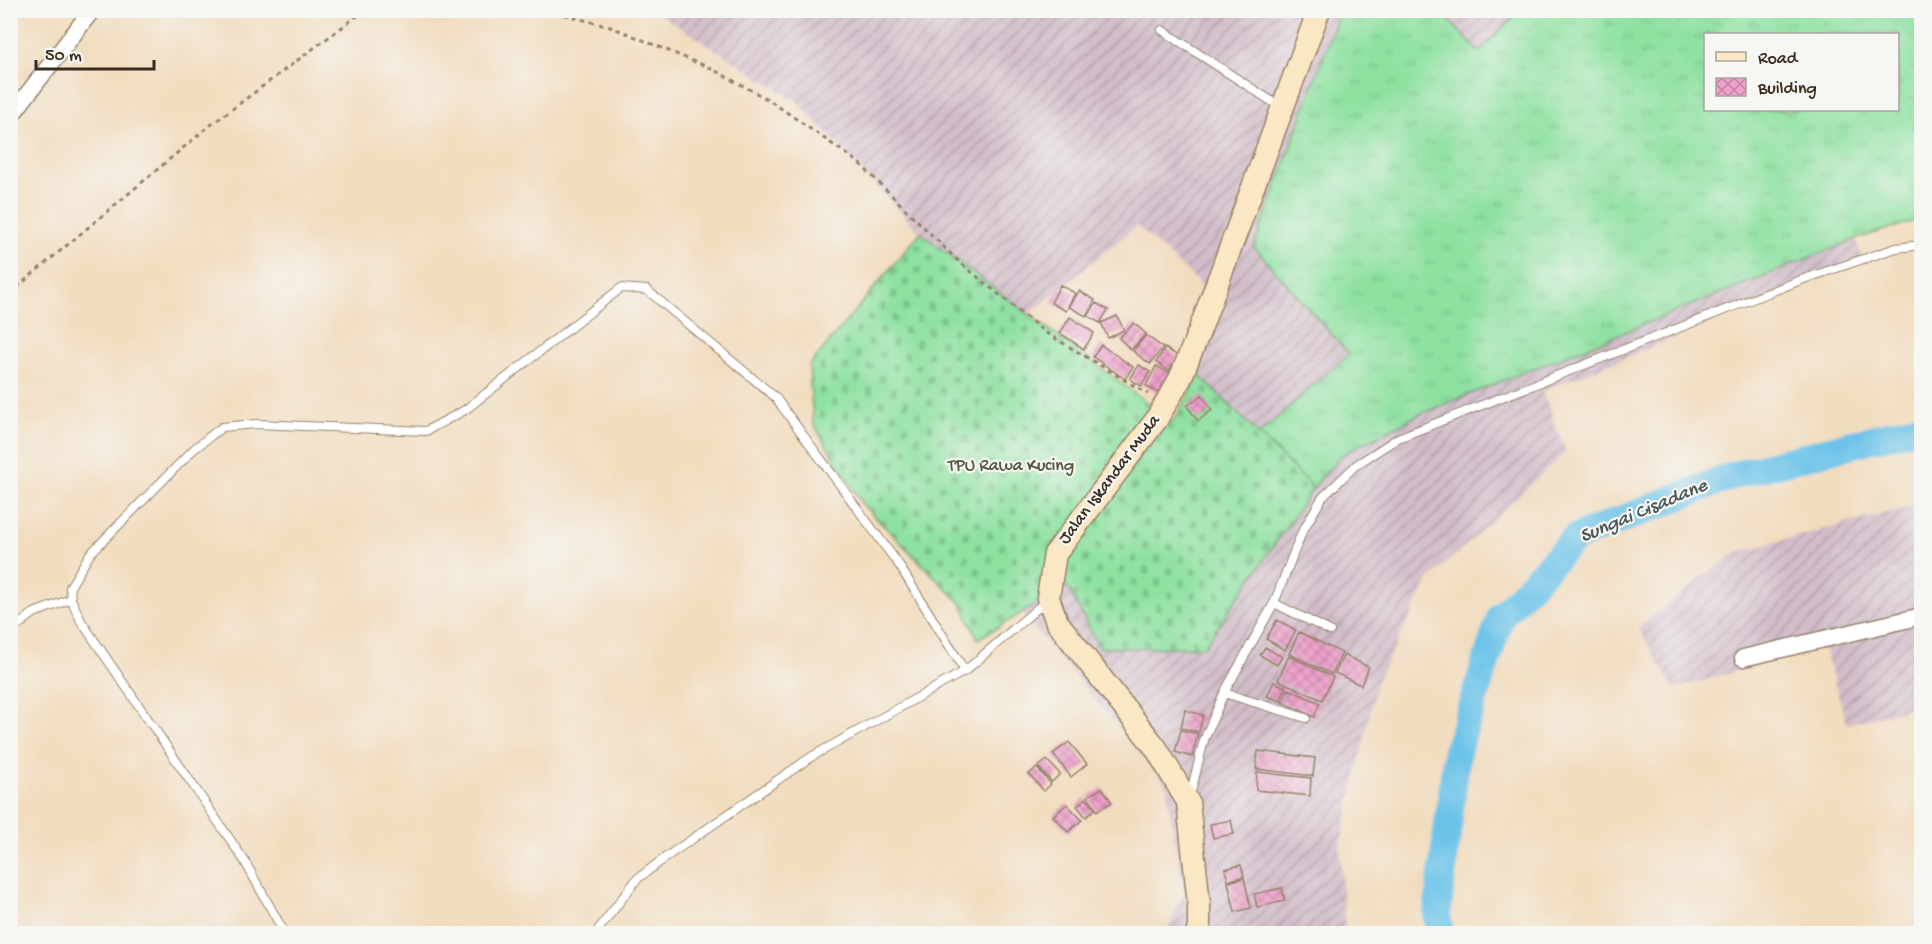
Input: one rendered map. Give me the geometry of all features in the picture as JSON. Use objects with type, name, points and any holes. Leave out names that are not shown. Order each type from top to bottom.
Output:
[{"type":"street","points":[[10,117],[92,10]]},
{"type":"street","name":"Jalan Iskandar Muda","points":[[1048,598],[1055,554],[1156,420],[1180,379],[1282,108],[1315,13]]},
{"type":"street","points":[[1048,598],[1057,622],[1156,748],[1188,802],[1200,932]]},
{"type":"street","points":[[1743,658],[1922,616]]},
{"type":"lane","points":[[1162,30],[1282,108]]},
{"type":"lane","points":[[1188,802],[1204,740],[1224,693],[1274,603],[1302,532],[1322,498],[1356,465],[1398,438],[1801,280],[1896,248],[1922,245]]},
{"type":"lane","points":[[285,933],[244,860],[81,621],[71,598],[70,587],[90,554],[194,449],[222,427],[256,424],[426,431],[465,410],[621,288],[647,290],[775,397],[899,565],[965,671]]},
{"type":"lane","points":[[10,631],[34,613],[71,598]]},
{"type":"lane","points":[[595,933],[637,879],[669,855],[811,757],[965,671],[1048,598]]},
{"type":"lane","points":[[1274,603],[1330,631]]},
{"type":"lane","points":[[1224,693],[1306,718]]},
{"type":"path","points":[[10,293],[208,127],[365,10]]},
{"type":"path","points":[[547,10],[614,28],[712,69],[769,100],[858,162],[956,259],[1043,331],[1165,405]]},
{"type":"shaded area","points":[[655,11],[1340,11],[1254,246],[1349,354],[1259,434],[1200,376],[1220,302],[1137,226],[1029,314],[920,233],[798,102]]},
{"type":"shaded area","points":[[1440,11],[1520,11],[1479,53]]},
{"type":"shaded area","points":[[1856,239],[1863,261],[1542,391],[1566,452],[1430,578],[1377,681],[1340,848],[1345,933],[1166,933],[1184,892],[1165,783],[1022,613],[1067,586],[1204,647],[1313,488],[1341,455],[1418,415]]},
{"type":"shaded area","points":[[1921,504],[1921,705],[1847,724],[1824,647],[1674,689],[1638,628],[1734,553]]},
{"type":"green space","points":[[1340,11],[1440,11],[1479,52],[1520,11],[1921,11],[1921,219],[1856,239],[1418,415],[1341,455],[1313,488],[1259,434],[1349,354],[1254,247]]},
{"type":"green space","name":"TPU Rawa Kucing","points":[[920,233],[1173,422],[1200,376],[1313,488],[1204,647],[1100,648],[1067,586],[978,639],[961,603],[862,504],[813,423],[809,366]]},
{"type":"building","points":[[1060,285],[1075,293],[1066,311],[1051,303]]},
{"type":"building","points":[[1079,291],[1095,300],[1086,316],[1069,307]]},
{"type":"building","points":[[1096,303],[1108,310],[1100,323],[1088,316]]},
{"type":"building","points":[[1117,316],[1124,330],[1108,338],[1101,323]]},
{"type":"building","points":[[1070,317],[1094,333],[1084,349],[1060,333]]},
{"type":"building","points":[[1134,323],[1146,334],[1131,350],[1119,338]]},
{"type":"building","points":[[1146,335],[1163,348],[1150,364],[1133,351]]},
{"type":"building","points":[[1101,345],[1133,367],[1125,379],[1093,357]]},
{"type":"building","points":[[1165,348],[1178,356],[1169,371],[1156,362]]},
{"type":"building","points":[[1139,365],[1150,372],[1141,386],[1130,379]]},
{"type":"building","points":[[1156,366],[1171,374],[1160,394],[1146,386]]},
{"type":"building","points":[[1202,395],[1212,410],[1198,421],[1187,406]]},
{"type":"building","points":[[1277,620],[1296,630],[1285,650],[1266,639]]},
{"type":"building","points":[[1299,632],[1342,653],[1332,674],[1289,654]]},
{"type":"building","points":[[1265,647],[1282,657],[1277,665],[1260,655]]},
{"type":"building","points":[[1344,655],[1369,667],[1361,685],[1335,673]]},
{"type":"building","points":[[1289,656],[1333,677],[1322,700],[1278,680]]},
{"type":"building","points":[[1274,682],[1286,687],[1280,701],[1267,696]]},
{"type":"building","points":[[1288,689],[1320,703],[1314,717],[1282,702]]},
{"type":"building","points":[[1185,710],[1203,715],[1199,732],[1181,728]]},
{"type":"building","points":[[1181,730],[1198,734],[1192,757],[1175,752]]},
{"type":"building","points":[[1069,742],[1087,764],[1071,777],[1053,754]]},
{"type":"building","points":[[1258,751],[1315,758],[1313,776],[1256,769]]},
{"type":"building","points":[[1047,760],[1060,774],[1052,782],[1038,767]]},
{"type":"building","points":[[1037,768],[1051,784],[1044,791],[1029,774]]},
{"type":"building","points":[[1257,772],[1311,778],[1310,796],[1256,790]]},
{"type":"building","points":[[1102,788],[1112,802],[1097,811],[1088,796]]},
{"type":"building","points":[[1086,798],[1095,809],[1086,817],[1077,806]]},
{"type":"building","points":[[1067,804],[1082,820],[1068,832],[1053,816]]},
{"type":"building","points":[[1231,820],[1234,834],[1213,838],[1210,824]]},
{"type":"building","points":[[1241,865],[1244,876],[1228,881],[1225,869]]},
{"type":"building","points":[[1244,878],[1251,908],[1235,912],[1228,882]]},
{"type":"building","points":[[1282,888],[1285,901],[1257,907],[1254,894]]},
{"type":"waterway","name":"Sungai Cisadane","points":[[1440,934],[1437,915],[1457,751],[1501,616],[1575,538],[1734,475],[1922,426]]}]
